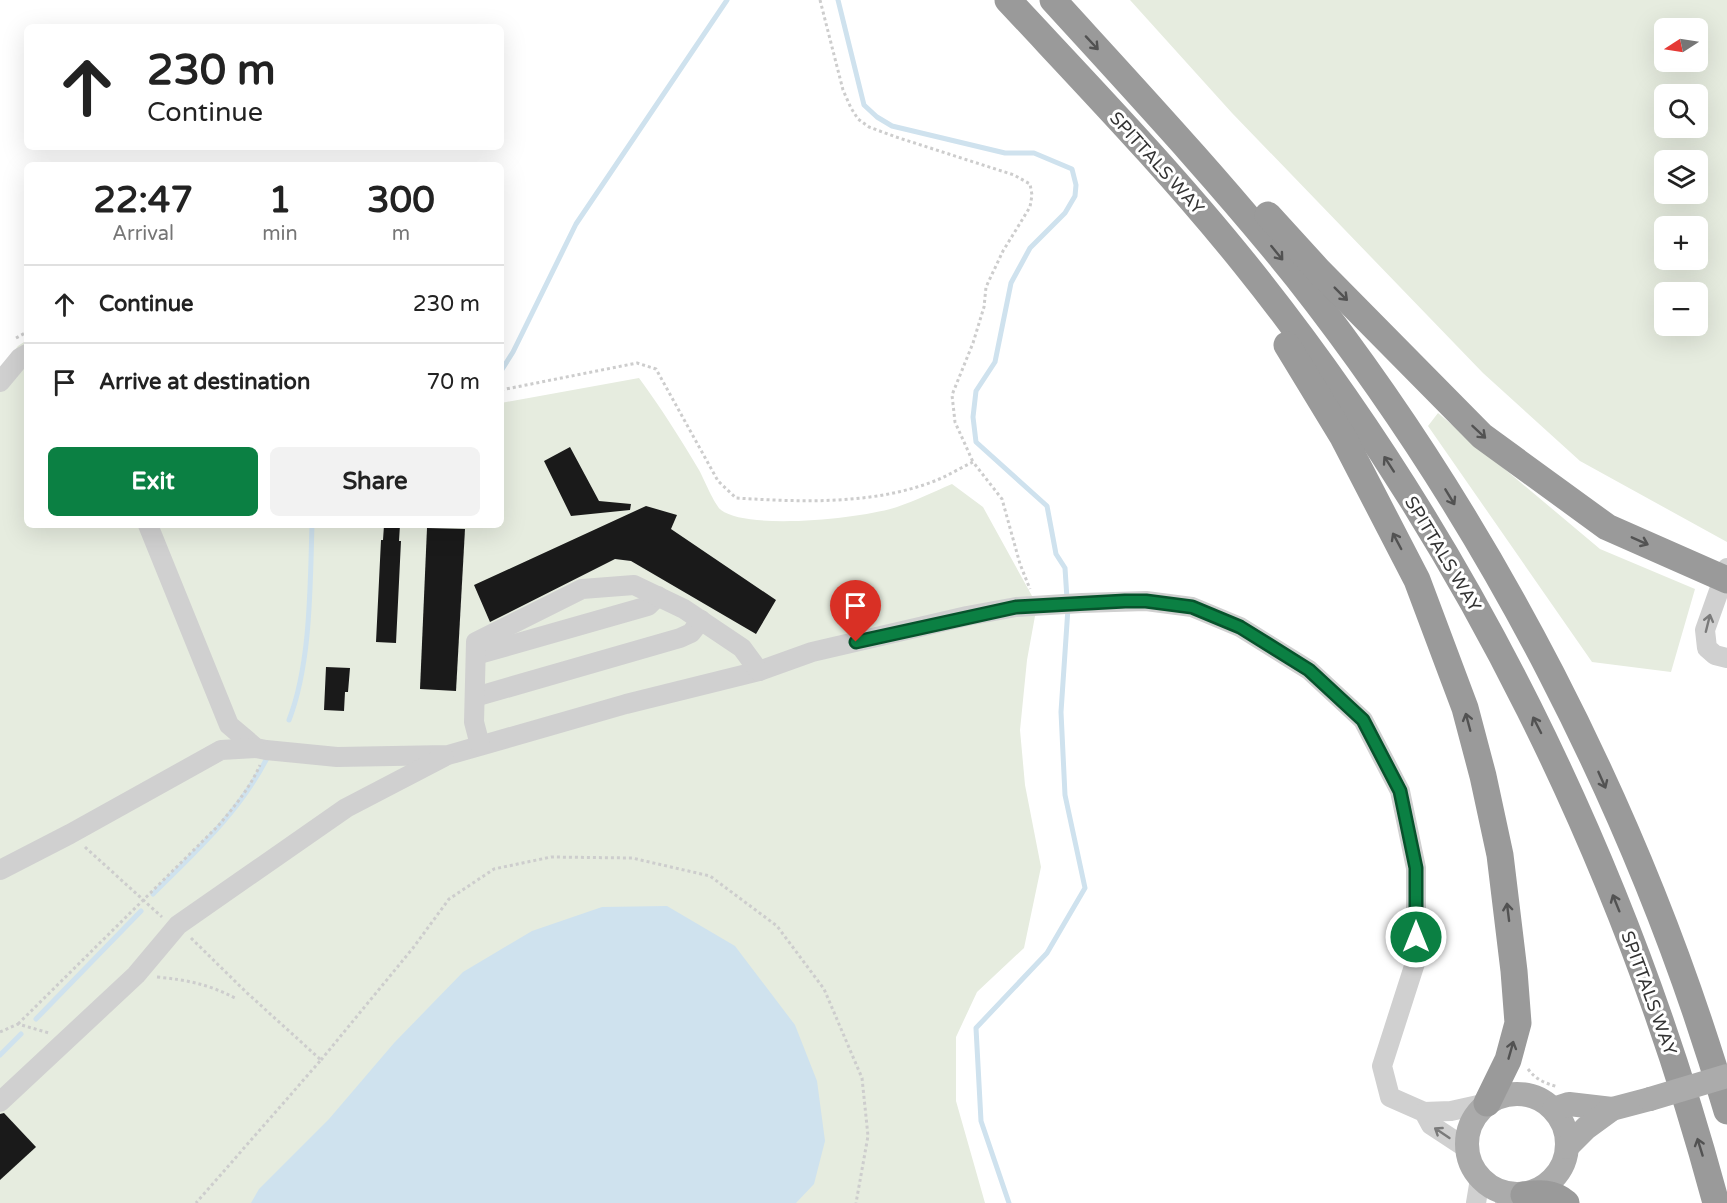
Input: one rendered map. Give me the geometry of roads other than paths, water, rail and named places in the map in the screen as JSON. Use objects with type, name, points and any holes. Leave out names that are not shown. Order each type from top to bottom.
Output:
[{"type":"highway","name":"SPITTALS WAY","points":[[1008,0],[1168,172],[1252,273],[1348,403],[1431,532],[1507,665],[1574,803],[1633,944],[1683,1088],[1716,1203]]},
{"type":"highway","name":"SPITTALS WAY","points":[[1053,0],[1247,215],[1299,280],[1396,415],[1485,555],[1564,702],[1634,853],[1666,930],[1727,1111]]},
{"type":"highway","points":[[1136,91],[1220,162],[1319,271],[1482,436],[1607,527],[1725,575]]},
{"type":"highway","points":[[1168,172],[1291,351],[1343,437],[1417,580],[1465,708],[1500,855],[1518,1023],[1508,1060],[1487,1103]]},
{"type":"highway","points":[[1516,1198],[1544,1193],[1560,1198],[1566,1203]]},
{"type":"main road","points":[[1554,1109],[1569,1104],[1612,1109],[1727,1076]]},
{"type":"main road","points":[[1507,1095],[1529,1095],[1554,1109],[1562,1123],[1567,1147],[1563,1164],[1557,1175],[1538,1191],[1516,1198],[1502,1193],[1480,1179],[1467,1157],[1466,1137],[1473,1119],[1487,1103],[1507,1095]]},
{"type":"main road","points":[[1567,1147],[1586,1128],[1612,1109]]},
{"type":"lane","points":[[0,382],[24,356]]},
{"type":"lane","points":[[149,528],[229,725],[261,749]]},
{"type":"lane","points":[[1725,575],[1705,630],[1707,648],[1715,655],[1727,658]]},
{"type":"lane","points":[[480,745],[474,722],[477,642],[582,589],[634,585],[658,596],[684,609],[742,648],[759,671]]},
{"type":"lane","points":[[476,655],[648,606],[658,596]]},
{"type":"lane","points":[[0,1102],[136,975],[178,925],[346,808],[448,755],[626,704],[759,671],[812,652],[967,616],[1036,605],[1146,601],[1192,607],[1240,627],[1309,670],[1363,720],[1400,791],[1416,868],[1416,960],[1382,1066],[1390,1097],[1424,1112],[1451,1111],[1487,1103]]},
{"type":"lane","points":[[475,697],[680,638],[691,633],[701,620]]},
{"type":"lane","points":[[0,870],[221,750],[261,749],[337,757],[448,755]]},
{"type":"lane","points":[[1424,1112],[1431,1125],[1466,1149]]},
{"type":"lane","points":[[1476,1203],[1480,1179]]},
{"type":"water","points":[[667,906],[735,946],[795,1025],[817,1081],[825,1141],[814,1184],[796,1203],[251,1203],[259,1189],[329,1119],[394,1043],[463,972],[532,931],[602,907]]},
{"type":"waterway","points":[[504,366],[576,224],[727,0]]},
{"type":"waterway","points":[[838,0],[864,105],[877,117],[892,126],[1005,153],[1034,153],[1072,169],[1076,185],[1075,196],[1065,213],[1030,248],[1011,283],[995,362],[976,391],[973,417],[976,442],[1047,506],[1056,554],[1065,568],[1067,599]]},
{"type":"waterway","points":[[289,720],[302,674],[308,624],[312,528]]},
{"type":"waterway","points":[[1009,1203],[981,1121],[976,1028],[1047,953],[1085,888],[1065,795],[1061,712],[1068,608]]},
{"type":"waterway","points":[[153,894],[230,814],[256,778],[267,758]]},
{"type":"waterway","points":[[36,1019],[141,911]]},
{"type":"waterway","points":[[0,1055],[21,1034]]}]
